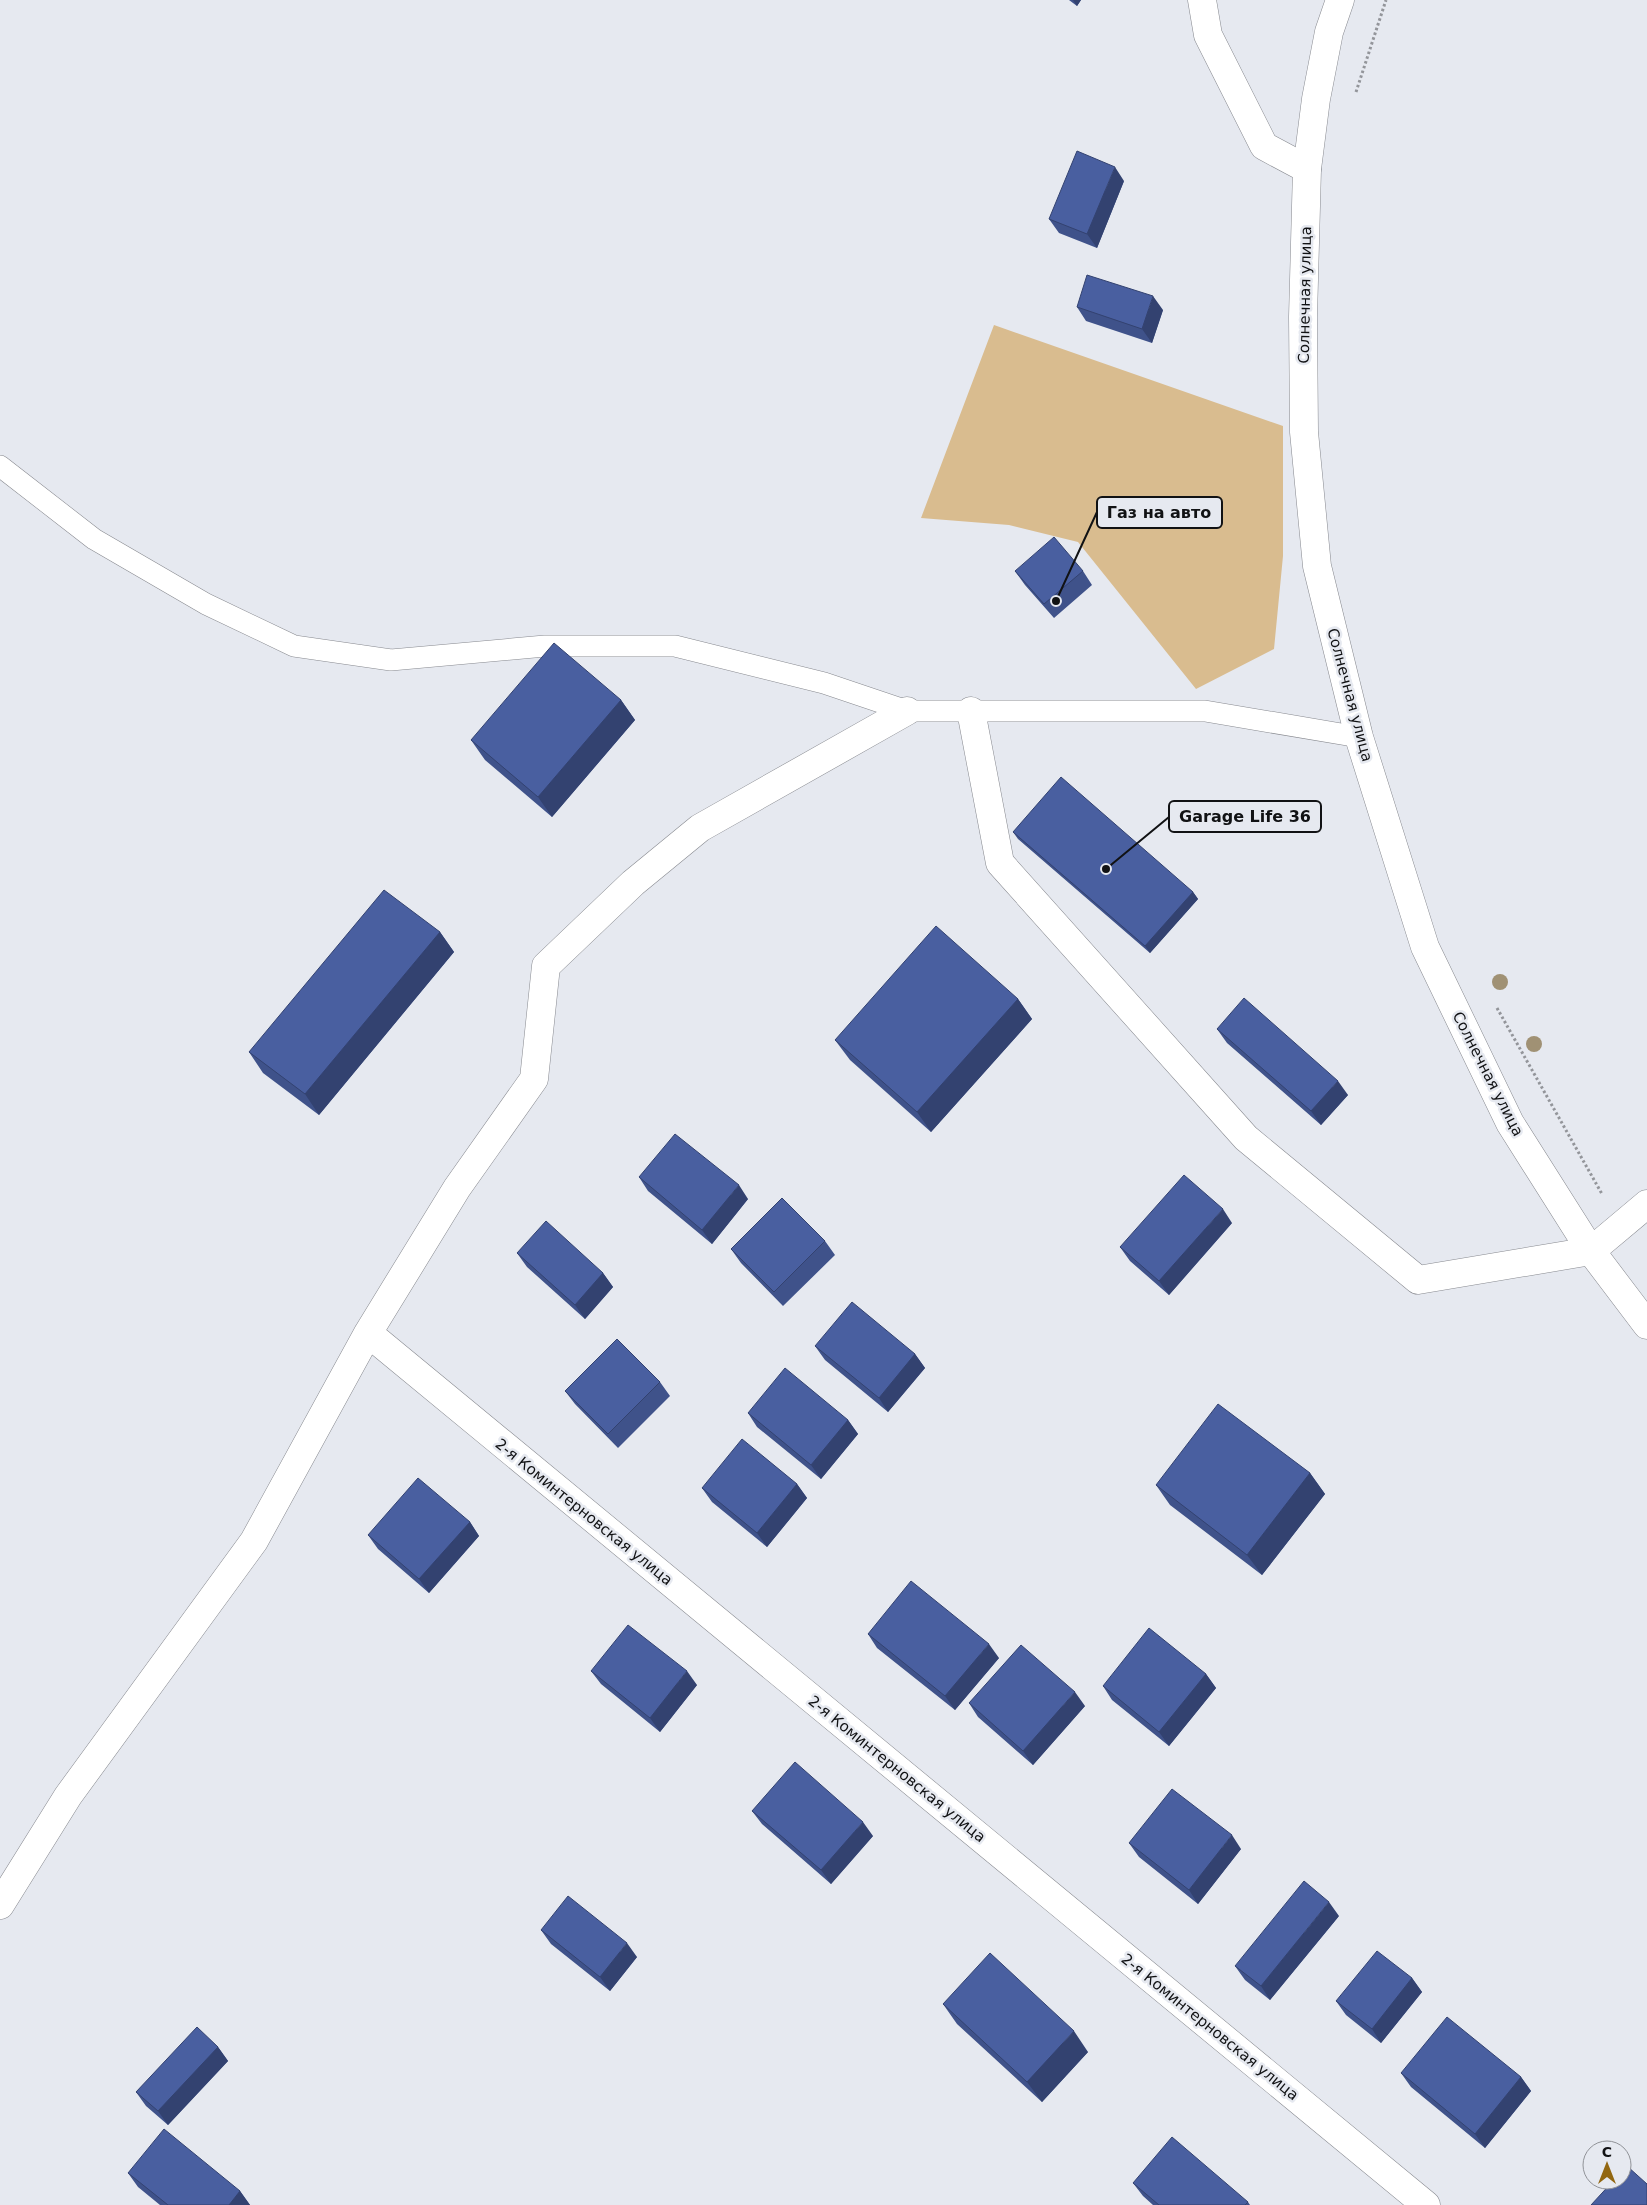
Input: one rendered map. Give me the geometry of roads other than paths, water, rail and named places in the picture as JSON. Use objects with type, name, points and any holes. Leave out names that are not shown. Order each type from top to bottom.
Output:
[{"type":"street","points":[[1202,0],[1208,35],[1264,146],[1307,169]]},
{"type":"street","name":"Солнечная улица","points":[[1340,0],[1329,32],[1316,99],[1307,169],[1303,317],[1304,432],[1317,566],[1359,737],[1426,947],[1510,1123],[1591,1250],[1647,1326]]},
{"type":"street","points":[[0,1905],[68,1796],[254,1541],[368,1333],[457,1188],[534,1079],[546,966],[633,883],[700,828],[907,711]]},
{"type":"street","points":[[972,711],[1000,862],[1246,1138],[1418,1280],[1591,1250],[1621,1228],[1647,1204]]},
{"type":"street","name":"2-я Коминтерновская улица","points":[[368,1333],[1426,2205]]},
{"type":"lane","points":[[0,466],[94,539],[206,604],[294,646],[391,660],[545,646],[675,646],[824,684],[907,711],[1205,711],[1359,737]]},
{"type":"place","name":"Газ на авто","points":[[1056,601]]},
{"type":"place","name":"Garage Life 36","points":[[1106,869]]}]
